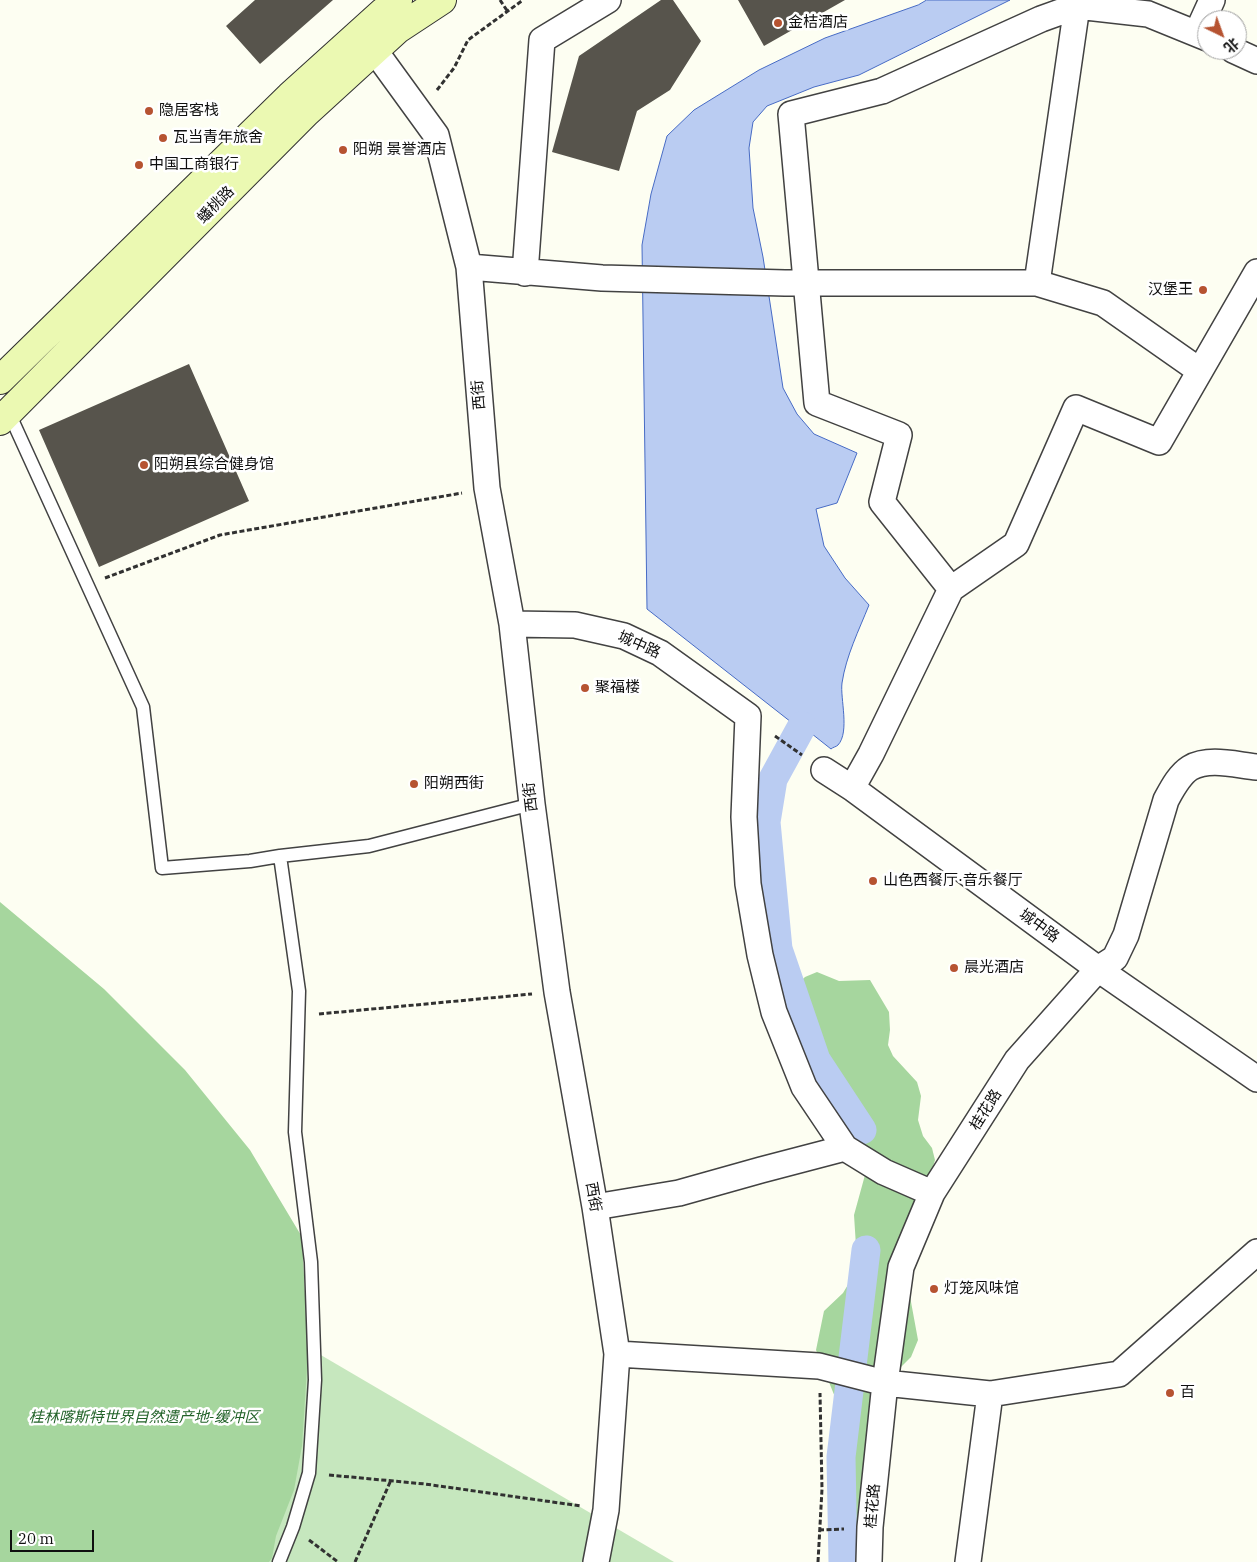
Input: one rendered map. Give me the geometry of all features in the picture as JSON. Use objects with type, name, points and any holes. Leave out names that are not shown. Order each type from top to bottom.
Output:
[{"type":"main road","name":"蟠桃路","points":[[0,380],[290,96],[398,0]]},
{"type":"main road","name":"蟠桃路","points":[[5,417],[306,113],[398,29],[442,0]]},
{"type":"street","points":[[525,272],[542,40],[608,0]]},
{"type":"street","points":[[951,589],[882,502],[899,435],[817,403],[795,282],[791,114],[882,91],[1041,19],[1077,6],[1148,14],[1197,34]]},
{"type":"street","points":[[1037,283],[1077,6]]},
{"type":"street","name":"西街","points":[[376,51],[436,135],[469,267],[487,488],[512,624],[532,804],[557,992],[595,1207],[617,1354],[606,1510],[596,1562]]},
{"type":"street","points":[[469,267],[602,278],[795,282],[1037,283],[1102,303],[1200,371]]},
{"type":"street","points":[[852,788],[871,754],[951,589],[1016,544],[1076,408],[1159,442],[1257,272]]},
{"type":"street","name":"城中路","points":[[512,624],[575,625],[624,636],[660,653],[748,716],[744,817],[748,884],[760,955],[774,1012],[804,1087],[845,1148]]},
{"type":"street","name":"桂花路","points":[[870,1562],[870,1528],[885,1383],[900,1266],[932,1193],[960,1152],[1017,1060],[1098,970],[1115,958],[1126,935],[1166,800],[1176,783],[1189,769],[1206,762],[1257,767]]},
{"type":"street","name":"城中路","points":[[824,770],[852,788],[1098,970],[1257,1079]]},
{"type":"street","points":[[595,1207],[679,1193],[845,1148],[884,1172],[932,1193]]},
{"type":"street","points":[[617,1354],[819,1366],[885,1383],[990,1394],[1119,1374],[1257,1252]]},
{"type":"street","points":[[968,1562],[990,1394]]},
{"type":"lane","points":[[5,417],[88,584],[143,708],[162,868],[250,861],[369,846],[532,804]]},
{"type":"lane","points":[[279,1562],[293,1528],[309,1473],[315,1380],[311,1262],[295,1132],[299,991],[280,856]]},
{"type":"path","points":[[500,0],[508,12]]},
{"type":"path","points":[[419,112],[454,68],[468,40],[523,0]]},
{"type":"path","points":[[88,584],[220,535],[487,488]]},
{"type":"path","points":[[298,1016],[557,992]]},
{"type":"path","points":[[818,1562],[822,1489],[819,1366]]},
{"type":"path","points":[[309,1473],[391,1480],[606,1510]]},
{"type":"path","points":[[356,1562],[391,1480]]},
{"type":"path","points":[[293,1528],[338,1562]]},
{"type":"path","points":[[819,1530],[845,1529]]},
{"type":"green space","points":[[0,902],[104,989],[185,1070],[250,1150],[302,1237],[308,1353],[302,1446],[294,1490],[276,1536],[272,1558],[269,1562],[0,1562]]},
{"type":"green space","points":[[817,972],[839,981],[870,980],[889,1012],[890,1030],[888,1045],[893,1056],[917,1082],[921,1096],[918,1120],[923,1136],[932,1148],[935,1160],[930,1177],[917,1259],[909,1291],[918,1340],[911,1357],[875,1393],[859,1562],[847,1562],[848,1476],[837,1402],[816,1350],[824,1311],[843,1293],[852,1278],[856,1246],[854,1215],[865,1175],[855,1140],[820,1084],[800,1043],[783,998],[805,977]]},
{"type":"green space","name":"桂林喀斯特世界自然遗产地-缓冲区","points":[[0,1167],[674,1562],[0,1562]]},
{"type":"water","points":[[927,0],[1010,0],[859,75],[814,87],[767,106],[753,122],[749,148],[753,208],[763,257],[783,388],[797,414],[814,434],[857,453],[837,503],[816,509],[824,546],[845,578],[869,605],[846,663],[842,683],[844,724],[842,739],[838,745],[831,749],[802,726],[791,722],[647,609],[642,245],[651,194],[667,136],[694,110],[759,70],[825,38],[918,5]]},
{"type":"building","points":[[255,0],[333,0],[260,64],[226,26]]},
{"type":"building","points":[[661,0],[673,0],[701,41],[670,90],[637,111],[619,171],[552,152],[579,56]]},
{"type":"building","name":"金桔酒店","points":[[738,0],[845,0],[764,46]]},
{"type":"building","name":"阳朔县综合健身馆","points":[[189,364],[249,501],[99,567],[39,430]]},
{"type":"waterway","points":[[802,726],[773,779],[766,822],[778,949],[816,1060],[862,1130]]},
{"type":"waterway","points":[[843,1562],[841,1457],[866,1250]]},
{"type":"place","name":"金桔酒店","points":[[778,23]]},
{"type":"place","name":"隐居客栈","points":[[149,111]]},
{"type":"place","name":"瓦当青年旅舍","points":[[163,138]]},
{"type":"place","name":"阳朔 景誉酒店","points":[[343,150]]},
{"type":"place","name":"中国工商银行","points":[[139,165]]},
{"type":"place","name":"汉堡王","points":[[1203,290]]},
{"type":"place","name":"阳朔县综合健身馆","points":[[144,465]]},
{"type":"place","name":"聚福楼","points":[[585,688]]},
{"type":"place","name":"阳朔西街","points":[[414,784]]},
{"type":"place","name":"山色西餐厅·音乐餐厅","points":[[873,881]]},
{"type":"place","name":"晨光酒店","points":[[954,968]]},
{"type":"place","name":"灯笼风味馆","points":[[934,1289]]},
{"type":"place","name":"百","points":[[1170,1393]]}]
